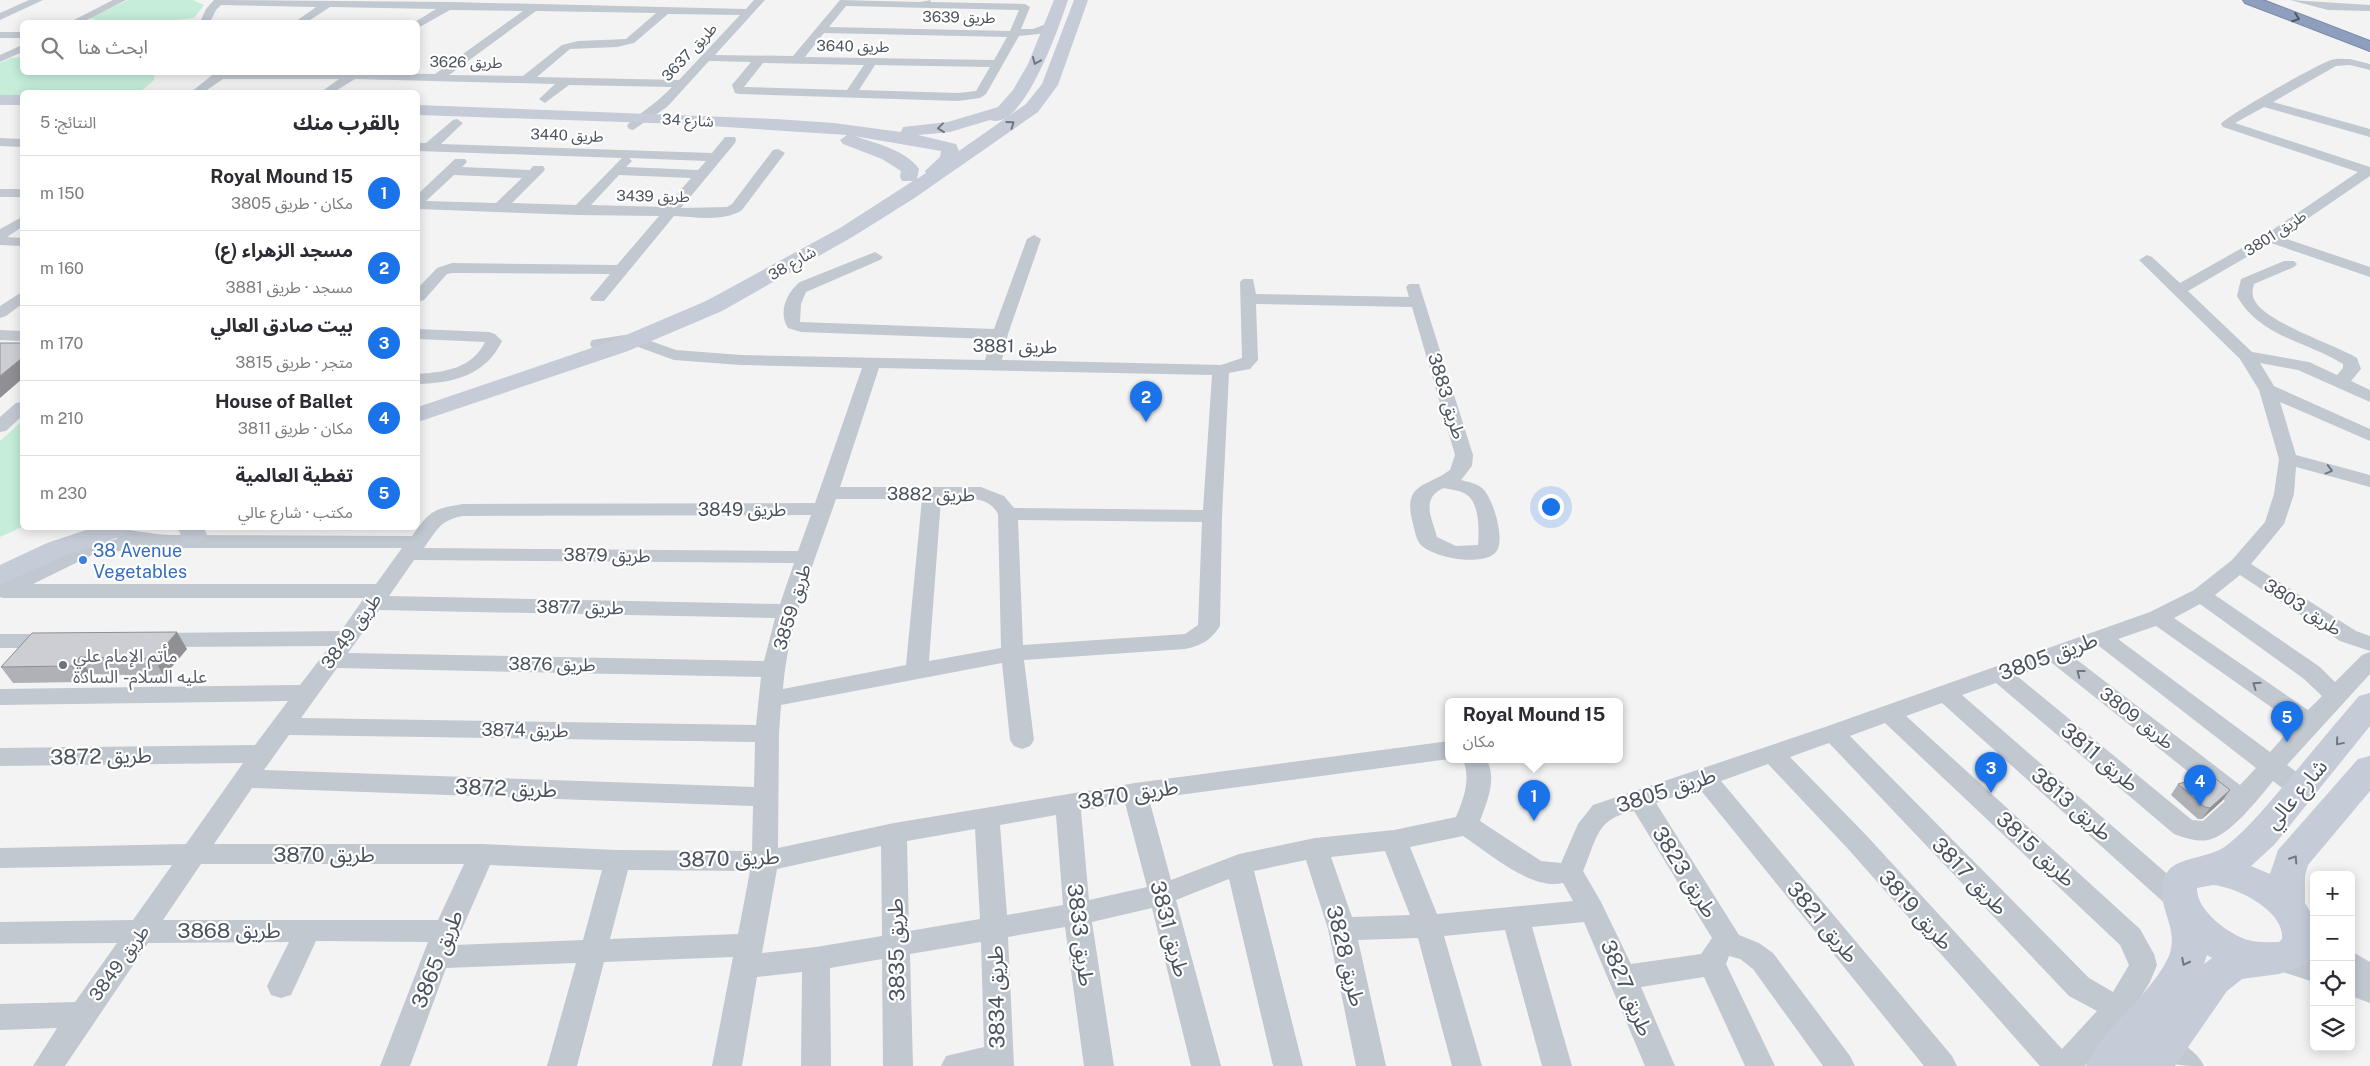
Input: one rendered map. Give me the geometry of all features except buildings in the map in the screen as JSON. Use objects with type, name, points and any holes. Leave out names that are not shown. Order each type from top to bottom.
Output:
[{"type":"highway","points":[[2250,0],[2370,46]]},
{"type":"highway","points":[[2282,0],[2370,34]]},
{"type":"street","points":[[3,14],[38,0]]},
{"type":"street","points":[[79,20],[121,0]]},
{"type":"street","points":[[502,7],[513,0]]},
{"type":"street","points":[[587,8],[597,0]]},
{"type":"street","name":"طريق 3637","points":[[648,118],[760,0]]},
{"type":"street","name":"شارع 38","points":[[908,186],[947,153],[1004,110],[1019,94],[1045,42],[1061,0]]},
{"type":"street","name":"شارع 38","points":[[420,414],[706,310],[744,290],[908,186],[971,152],[1032,108],[1045,93],[1058,64],[1081,0]]},
{"type":"street","points":[[2295,0],[2336,8],[2370,8]]},
{"type":"street","points":[[205,20],[219,1],[330,4],[454,3],[534,8],[749,12]]},
{"type":"street","points":[[797,59],[845,2],[1027,4],[1014,35]]},
{"type":"street","points":[[420,24],[454,3]]},
{"type":"street","points":[[303,20],[330,4]]},
{"type":"street","points":[[437,78],[534,8]]},
{"type":"street","points":[[526,80],[566,47],[578,44],[618,44],[630,41],[665,11]]},
{"type":"street","points":[[1014,35],[1035,32],[1051,25]]},
{"type":"street","name":"طريق 3639","points":[[760,59],[738,86],[739,90],[970,97],[983,92],[1014,35],[823,30]]},
{"type":"street","points":[[0,35],[20,35]]},
{"type":"street","points":[[1014,35],[1045,42]]},
{"type":"street","points":[[0,59],[20,49]]},
{"type":"street","name":"طريق 3640","points":[[706,58],[999,64]]},
{"type":"street","points":[[850,94],[872,61]]},
{"type":"street","points":[[2261,102],[2333,63],[2350,62],[2370,67]]},
{"type":"street","points":[[200,90],[220,75]]},
{"type":"street","name":"طريق 3626","points":[[254,75],[682,84]]},
{"type":"street","points":[[330,90],[352,76]]},
{"type":"street","points":[[398,86],[409,77]]},
{"type":"street","points":[[494,89],[507,80]]},
{"type":"street","points":[[545,99],[566,81]]},
{"type":"street","points":[[612,92],[623,82]]},
{"type":"street","points":[[0,100],[20,100]]},
{"type":"street","points":[[2261,102],[2369,133]]},
{"type":"street","name":"طريق 3801","points":[[2261,102],[2229,121],[2228,124],[2234,128],[2369,171]]},
{"type":"street","points":[[879,132],[950,127],[1004,110]]},
{"type":"street","name":"شارع 34","points":[[420,111],[648,118],[832,127],[879,132],[947,153]]},
{"type":"street","name":"شارع 34","points":[[648,118],[841,136],[947,153],[971,152]]},
{"type":"street","points":[[424,147],[457,123]]},
{"type":"street","points":[[841,136],[876,149],[910,168],[908,186]]},
{"type":"street","points":[[598,298],[671,212],[699,174],[730,140]]},
{"type":"street","points":[[0,142],[20,142]]},
{"type":"street","name":"طريق 3440","points":[[424,147],[715,157]]},
{"type":"street","points":[[420,203],[475,148]]},
{"type":"street","points":[[499,208],[557,151]]},
{"type":"street","name":"طريق 3439","points":[[420,205],[578,211],[719,213],[731,211],[737,207],[778,153]]},
{"type":"street","points":[[578,211],[632,154]]},
{"type":"street","points":[[450,171],[533,174]]},
{"type":"street","points":[[616,171],[699,174]]},
{"type":"street","name":"طريق 3801","points":[[2179,290],[2270,238],[2369,171]]},
{"type":"street","points":[[0,192],[20,193]]},
{"type":"street","points":[[0,235],[20,222]]},
{"type":"street","points":[[2270,238],[2370,272]]},
{"type":"street","points":[[992,366],[1000,334],[1034,240]]},
{"type":"street","points":[[0,241],[20,242]]},
{"type":"street","points":[[875,257],[805,285],[798,290],[794,295],[791,319],[794,325],[801,327],[1000,334]]},
{"type":"street","name":"طريق 3805","points":[[1570,871],[1594,817],[1610,808],[1773,754],[2158,617],[2201,595],[2239,565],[2274,524],[2284,494],[2288,459],[2268,390],[2247,356],[2147,260]]},
{"type":"street","points":[[2289,264],[2246,282],[2242,290],[2244,300],[2270,324],[2342,354],[2351,362],[2352,369],[2340,383]]},
{"type":"street","points":[[420,293],[442,271],[452,268],[622,270]]},
{"type":"street","name":"طريق 3881","points":[[625,339],[637,355],[650,358],[1221,370],[1244,365],[1250,360],[1250,299],[1248,282]]},
{"type":"street","name":"طريق 3883","points":[[1250,299],[1417,295],[1464,455],[1462,468],[1445,483]]},
{"type":"street","points":[[0,313],[20,298]]},
{"type":"street","points":[[420,334],[489,336],[494,341],[487,354],[467,370],[445,377],[420,379]]},
{"type":"street","points":[[0,335],[20,336]]},
{"type":"street","name":"شارع 38","points":[[420,405],[625,339]]},
{"type":"street","points":[[2247,356],[2297,364],[2370,397]]},
{"type":"street","name":"طريق 3859","points":[[727,1066],[765,861],[767,734],[773,669],[788,611],[872,364]]},
{"type":"street","points":[[771,698],[1012,653],[1191,641],[1203,635],[1210,626],[1212,516],[1221,370]]},
{"type":"street","points":[[2268,390],[2370,436]]},
{"type":"street","points":[[0,427],[20,409]]},
{"type":"street","points":[[2288,459],[2370,481]]},
{"type":"street","points":[[917,671],[932,493]]},
{"type":"street","name":"طريق 3882","points":[[825,501],[932,493],[981,493],[994,498],[1004,505],[1008,514]]},
{"type":"street","name":"طريق 3849","points":[[48,1066],[82,1014],[143,931],[262,754],[411,548],[435,518],[454,510],[825,501]]},
{"type":"street","points":[[1022,740],[1012,653],[1008,514],[1212,516]]},
{"type":"street","points":[[1,581],[57,549],[102,530]]},
{"type":"street","points":[[1,581],[103,530]]},
{"type":"street","points":[[112,530],[129,536],[159,535],[220,540]]},
{"type":"street","points":[[1,581],[90,548],[159,535],[192,531],[220,540]]},
{"type":"street","name":"طريق 3879","points":[[220,540],[411,548],[807,557]]},
{"type":"street","name":"طريق 3803","points":[[2239,565],[2340,631],[2370,644]]},
{"type":"street","name":"طريق 3877","points":[[1,581],[376,597],[788,611]]},
{"type":"street","points":[[2201,595],[2312,673],[2352,694]]},
{"type":"street","points":[[2158,617],[2310,722]]},
{"type":"street","points":[[2340,631],[2370,634]]},
{"type":"street","points":[[2101,637],[2300,788]]},
{"type":"street","points":[[138,640],[346,638]]},
{"type":"street","points":[[0,641],[69,641]]},
{"type":"street","name":"طريق 3809","points":[[2055,654],[2242,800]]},
{"type":"street","name":"طريق 3876","points":[[330,660],[773,669]]},
{"type":"street","points":[[2242,800],[2310,722],[2352,694],[2370,660]]},
{"type":"street","name":"طريق 3811","points":[[2000,674],[2183,827],[2194,831],[2210,830],[2242,800]]},
{"type":"street","name":"طريق 3813","points":[[1944,692],[2131,856],[2191,891]]},
{"type":"street","points":[[0,697],[306,693]]},
{"type":"street","name":"شارع عالي","points":[[2191,891],[2237,857],[2262,835],[2300,788],[2352,694]]},
{"type":"street","name":"طريق 3815","points":[[1889,713],[2130,937],[2139,952],[2143,966],[2140,978],[2153,1042],[2095,1036],[2065,1066]]},
{"type":"street","name":"طريق 3874","points":[[282,726],[767,734]]},
{"type":"street","name":"طريق 3817","points":[[1833,733],[2068,976],[2087,993],[2153,1042]]},
{"type":"street","name":"طريق 3870","points":[[0,858],[195,854],[482,854],[618,860],[765,861],[894,833],[987,816],[1135,792],[1445,751]]},
{"type":"street","name":"طريق 3872","points":[[0,757],[262,754]]},
{"type":"street","name":"طريق 3819","points":[[1773,754],[1858,843],[1872,861],[2059,1066]]},
{"type":"street","points":[[1466,825],[1478,787],[1477,763]]},
{"type":"street","points":[[2106,1066],[2153,1042],[2213,979],[2234,964],[2277,960],[2292,956],[2301,947],[2303,935],[2287,876],[2291,860],[2370,768]]},
{"type":"street","name":"طريق 3821","points":[[1704,778],[1942,1066]]},
{"type":"street","name":"طريق 3872","points":[[245,779],[767,797]]},
{"type":"street","name":"طريق 3831","points":[[1135,792],[1206,1066]]},
{"type":"street","name":"طريق 3823","points":[[1640,799],[1721,954],[1760,1066]]},
{"type":"street","name":"طريق 3833","points":[[1068,803],[1077,914],[1099,1066]]},
{"type":"street","name":"طريق 3834","points":[[987,816],[994,927],[998,1062]]},
{"type":"street","points":[[1161,895],[1239,864],[1314,848],[1394,840],[1466,825],[1528,867],[1553,875],[1570,871]]},
{"type":"street","name":"طريق 3835","points":[[894,833],[898,1066]]},
{"type":"street","points":[[1394,840],[1428,926],[1468,1066]]},
{"type":"street","name":"طريق 3828","points":[[1314,848],[1342,929],[1371,1066]]},
{"type":"street","name":"طريق 3865","points":[[395,1066],[446,931],[482,854]]},
{"type":"street","points":[[562,1066],[618,860]]},
{"type":"street","points":[[1239,864],[1288,1066]]},
{"type":"street","name":"طريق 3827","points":[[1570,871],[1592,910],[1624,977],[1660,1066]]},
{"type":"street","points":[[2191,891],[2231,874],[2251,881],[2270,892],[2300,920]]},
{"type":"street","points":[[2153,1042],[2174,982],[2188,956],[2191,891]]},
{"type":"street","points":[[2191,891],[2199,929],[2229,949],[2257,958],[2277,960],[2310,969]]},
{"type":"street","name":"طريق 3834","points":[[436,957],[593,952],[816,958],[1077,914],[1161,895]]},
{"type":"street","points":[[1342,929],[1428,926],[1516,919],[1592,910]]},
{"type":"street","points":[[1516,919],[1557,1066]]},
{"type":"street","name":"طريق 3868","points":[[281,986],[308,930]]},
{"type":"street","name":"طريق 3868","points":[[0,933],[308,930],[446,931]]},
{"type":"street","points":[[1624,977],[1721,954],[1753,952],[1763,961],[1840,1066]]},
{"type":"street","points":[[816,958],[816,1066]]},
{"type":"street","points":[[2355,966],[2370,978]]},
{"type":"street","points":[[2355,985],[2370,991]]},
{"type":"street","points":[[0,1017],[82,1014]]},
{"type":"street","points":[[956,1066],[998,1062]]},
{"type":"green space","points":[[128,0],[193,0],[204,5],[194,18],[174,20],[96,20],[90,18]]},
{"type":"green space","points":[[20,57],[20,75],[155,75],[154,80],[142,90],[20,90],[20,97],[0,96],[0,63],[11,58]]},
{"type":"green space","points":[[20,423],[20,528],[0,537],[0,441]]},
{"type":"place","name":"مسجد الزهراء (ع)","points":[[1146,422]]},
{"type":"place","name":"38 Avenue Vegetables","points":[[83,560]]},
{"type":"place","name":"مأتم الإمام علي عليه السلام - السادة","points":[[63,665]]},
{"type":"place","name":"تغطية العالمية","points":[[2287,742]]},
{"type":"place","name":"بيت صادق العالي","points":[[1991,793]]},
{"type":"place","name":"House of Ballet","points":[[2200,806]]},
{"type":"place","name":"Royal Mound 15","points":[[1534,821]]}]
